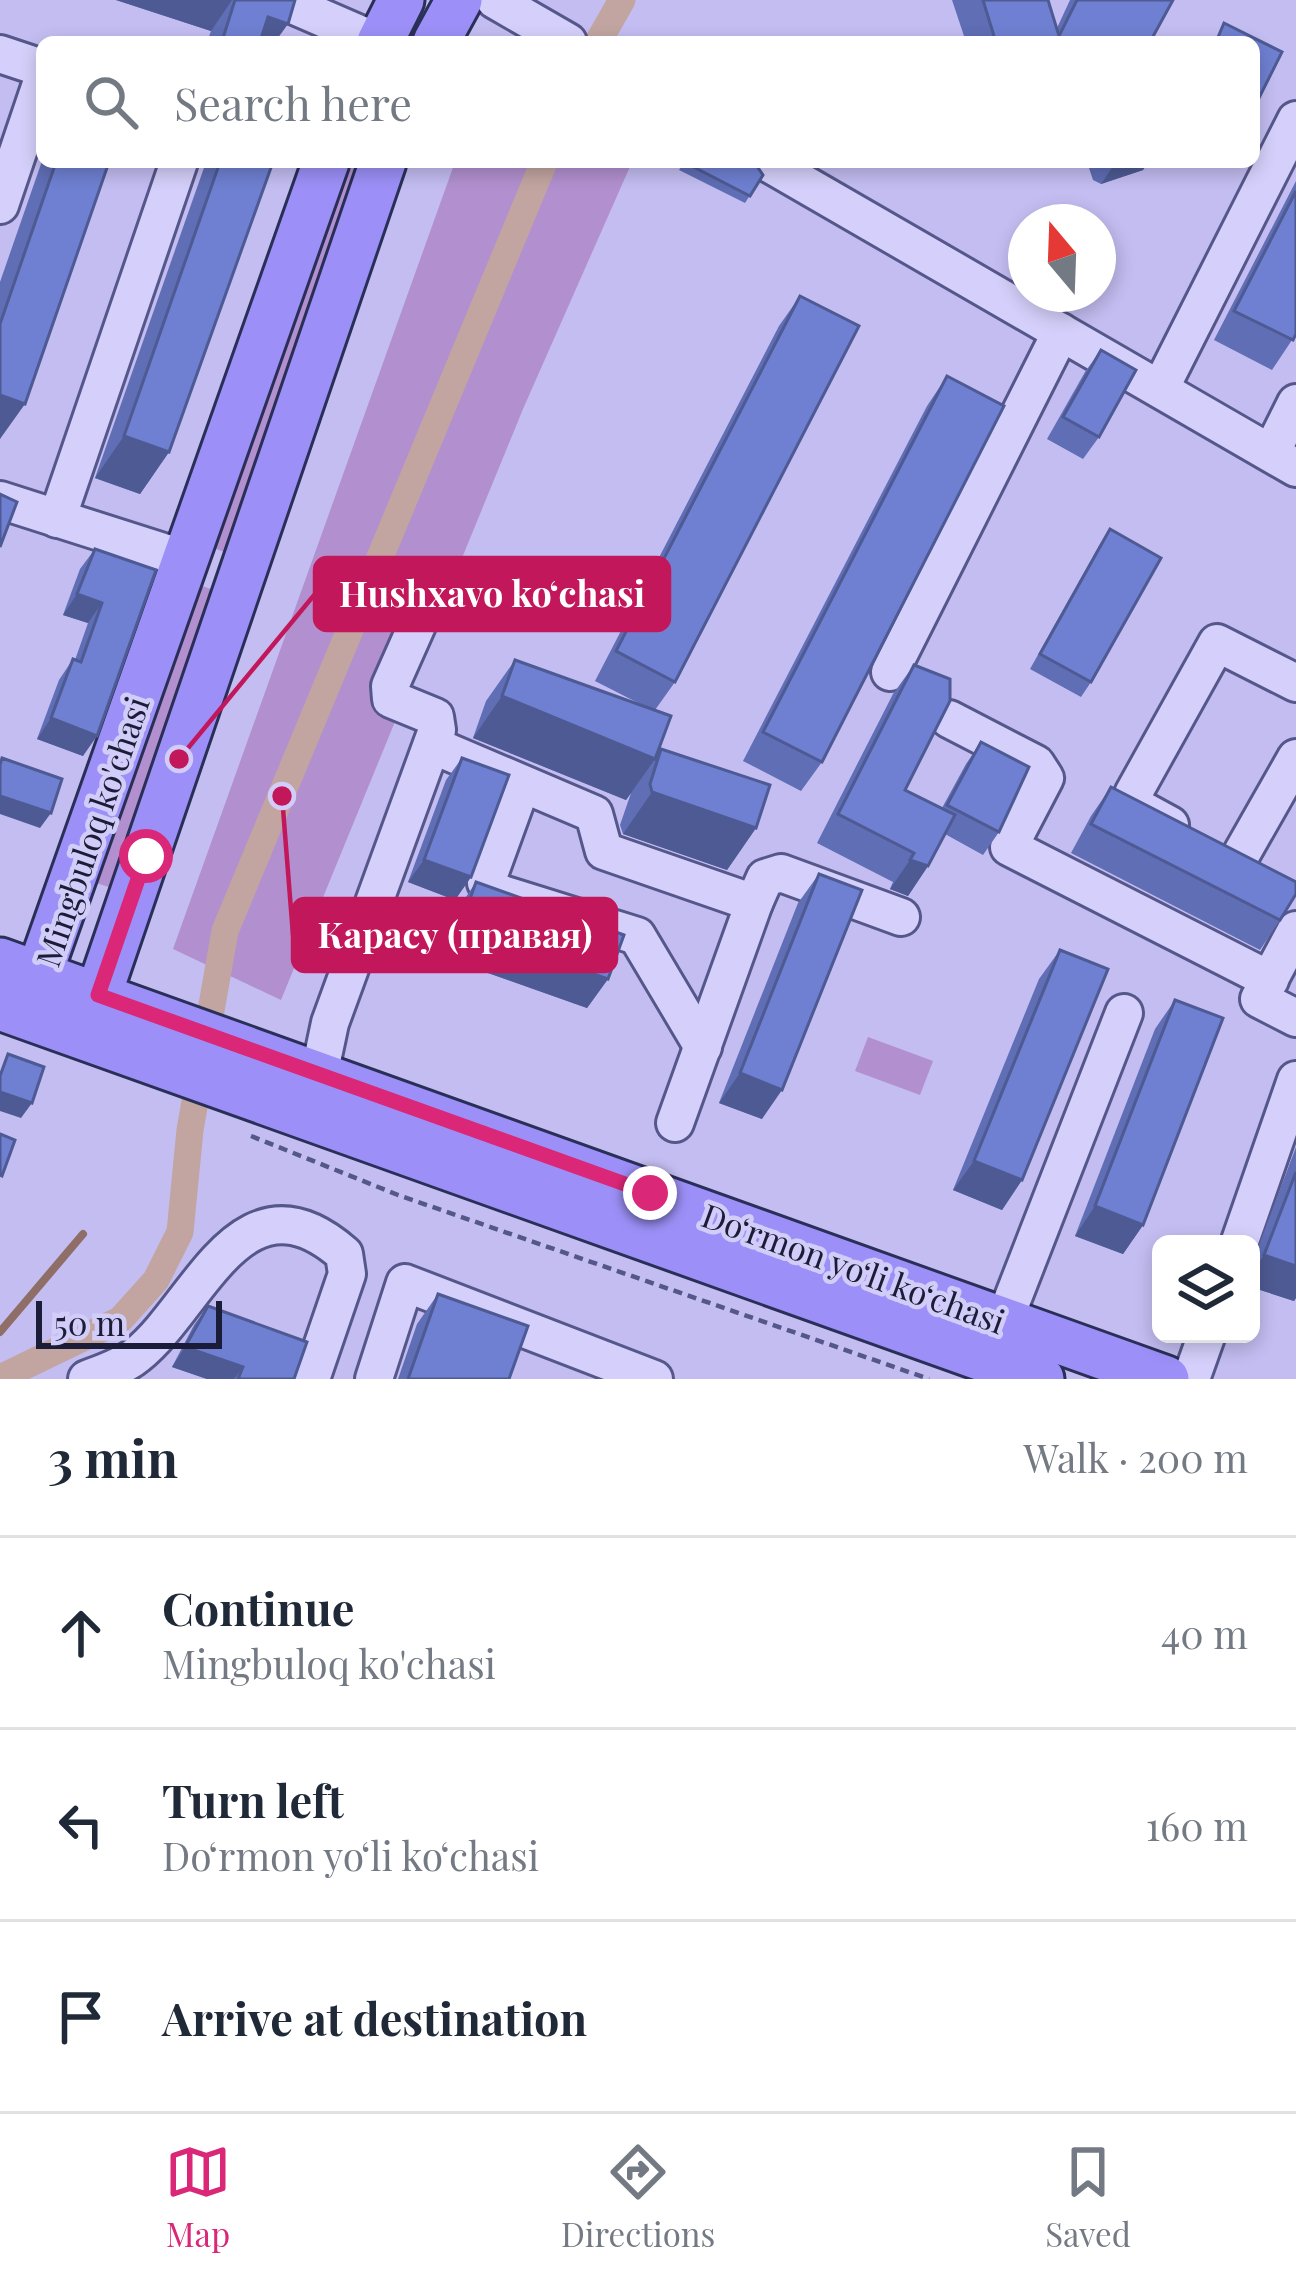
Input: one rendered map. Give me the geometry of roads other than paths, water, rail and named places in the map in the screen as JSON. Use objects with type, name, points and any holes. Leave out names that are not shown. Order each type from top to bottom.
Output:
[{"type":"main road","points":[[382,36],[401,0]]},
{"type":"main road","points":[[439,36],[459,0]]},
{"type":"main road","name":"Mingbuloq ko'chasi","points":[[324,168],[184,559],[19,967],[54,1026],[98,995],[381,168]]},
{"type":"main road","points":[[184,559],[240,579]]},
{"type":"main road","name":"Do‘rmon yo‘li ko‘chasi","points":[[19,967],[98,995],[235,1088],[1041,1379]]},
{"type":"main road","name":"Do‘rmon yo‘li ko‘chasi","points":[[2,1012],[176,1047]]},
{"type":"main road","name":"Do‘rmon yo‘li ko‘chasi","points":[[235,1088],[319,1075],[1166,1379]]},
{"type":"street","points":[[281,0],[365,36]]},
{"type":"street","points":[[495,0],[555,34]]},
{"type":"street","points":[[0,54],[36,66]]},
{"type":"street","points":[[0,205],[36,99]]},
{"type":"street","points":[[1160,389],[1296,120]]},
{"type":"street","points":[[57,519],[177,168]]},
{"type":"street","points":[[776,168],[1284,460],[1296,403]]},
{"type":"street","points":[[890,673],[1061,332]]},
{"type":"street","points":[[0,500],[184,559]]},
{"type":"street","points":[[319,1075],[330,1023],[432,746],[435,717],[391,699],[390,686],[422,614]]},
{"type":"street","points":[[1277,880],[1137,807],[1133,794],[1217,643],[1296,683]]},
{"type":"street","points":[[949,719],[1036,764],[1045,778],[1009,847],[1270,980]]},
{"type":"street","points":[[432,746],[594,814],[604,851],[754,903]]},
{"type":"street","points":[[1238,860],[1296,758]]},
{"type":"street","points":[[522,784],[486,883],[496,892],[637,936],[703,1046]]},
{"type":"street","points":[[675,1124],[766,878],[781,873],[901,917]]},
{"type":"street","points":[[1296,930],[1259,999],[1296,1018]]},
{"type":"street","points":[[1004,1321],[1124,1013]]},
{"type":"street","points":[[1242,1235],[1296,1080]]},
{"type":"street","points":[[87,1379],[138,1355],[232,1242],[255,1231],[288,1228],[328,1241],[344,1254],[346,1274],[311,1379]]},
{"type":"street","points":[[374,1379],[405,1283],[654,1379]]},
{"type":"street","points":[[1191,1379],[1204,1343]]},
{"type":"waterway","points":[[601,36],[622,0]]},
{"type":"waterway","points":[[0,1378],[120,1320],[156,1280],[180,1232],[190,1130],[225,931],[542,168]]},
{"type":"waterway","points":[[0,1332],[83,1234]]},
{"type":"place","name":"Hushxavo koʻchasi","points":[[179,759]]},
{"type":"place","name":"Карасу (правая)","points":[[282,796]]}]
